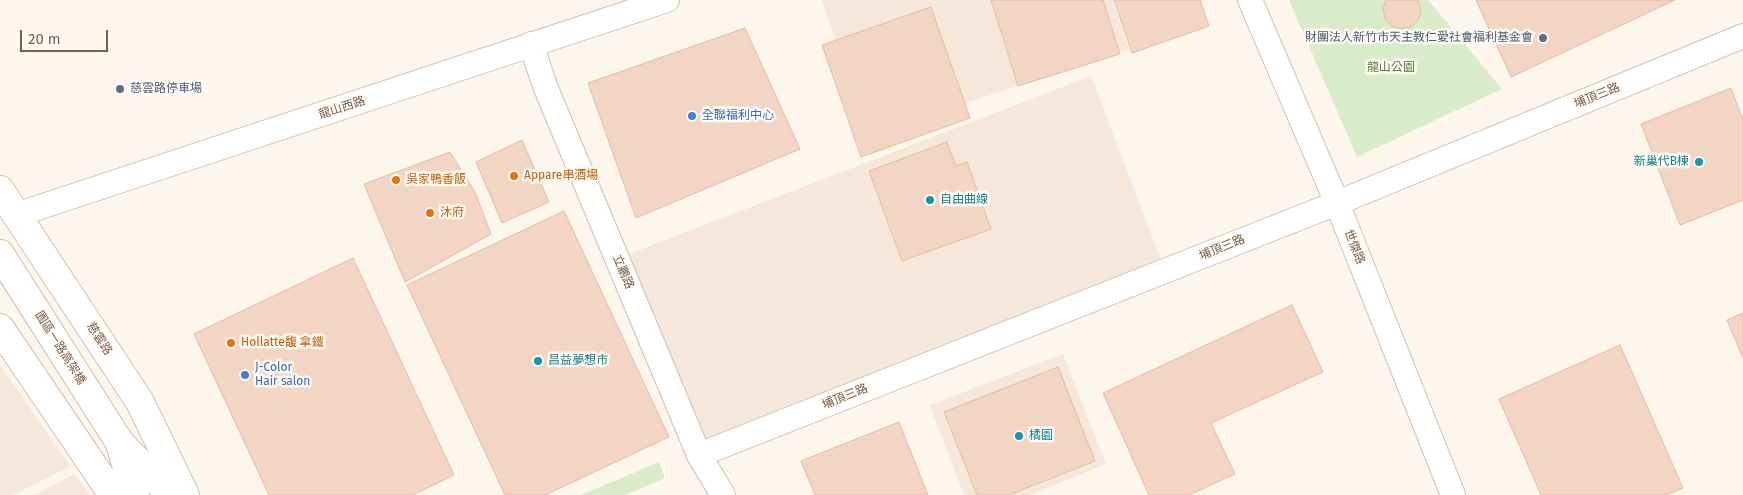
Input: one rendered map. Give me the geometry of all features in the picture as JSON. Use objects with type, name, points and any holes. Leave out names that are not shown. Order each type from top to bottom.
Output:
[{"type":"main road","name":"慈雲路","points":[[0,190],[140,402],[186,495]]},
{"type":"main road","name":"園區一路高架橋","points":[[0,254],[120,443]]},
{"type":"main road","points":[[0,328],[113,495]]},
{"type":"main road","points":[[120,443],[135,495]]},
{"type":"main road","points":[[120,443],[171,495]]},
{"type":"street","name":"龍山西路","points":[[16,215],[667,0]]},
{"type":"street","name":"世傑路","points":[[1250,0],[1336,203],[1453,495]]},
{"type":"street","name":"埔頂三路","points":[[699,455],[1336,203],[1743,36]]},
{"type":"street","name":"立鵬路","points":[[531,44],[553,104],[699,455],[724,495]]},
{"type":"shaded area","points":[[822,0],[1113,0],[1129,49],[867,136]]},
{"type":"shaded area","name":"自由曲線","points":[[1091,76],[1164,268],[702,446],[629,254]]},
{"type":"shaded area","name":"橘園","points":[[1063,354],[1106,464],[1030,495],[964,495],[930,405]]},
{"type":"shaded area","points":[[0,365],[70,466],[13,495],[0,495]]},
{"type":"shaded area","points":[[74,474],[90,495],[34,495]]},
{"type":"green space","name":"龍山公園","points":[[1289,0],[1428,0],[1502,89],[1357,157]]},
{"type":"green space","points":[[659,462],[665,478],[625,495],[581,495]]},
{"type":"building","points":[[991,0],[1103,0],[1120,54],[1018,86]]},
{"type":"building","points":[[1114,0],[1200,0],[1209,26],[1132,53]]},
{"type":"building","points":[[1386,0],[1417,0],[1421,13],[1417,22],[1410,27],[1400,29],[1392,26],[1385,19],[1383,9]]},
{"type":"building","name":"財團法人新竹市天主教仁愛社會福利基金會","points":[[1476,0],[1675,0],[1511,77]]},
{"type":"building","points":[[931,7],[970,118],[861,157],[822,45]]},
{"type":"building","name":"全聯福利中心","points":[[745,28],[800,149],[636,218],[588,83]]},
{"type":"building","name":"新巢代B棟","points":[[1731,88],[1743,120],[1743,200],[1680,225],[1641,124]]},
{"type":"building","points":[[522,140],[549,202],[502,223],[476,162]]},
{"type":"building","name":"自由曲線","points":[[947,142],[956,166],[967,162],[991,229],[902,261],[869,171]]},
{"type":"building","name":"沐府","points":[[450,152],[475,192],[491,234],[405,282],[364,184]]},
{"type":"building","name":"昌益夢想市","points":[[564,211],[669,437],[545,495],[505,495],[407,285]]},
{"type":"building","points":[[353,258],[454,475],[413,495],[269,495],[194,334]]},
{"type":"building","points":[[1292,305],[1323,372],[1211,423],[1235,474],[1189,495],[1149,495],[1103,393]]},
{"type":"building","points":[[1743,313],[1743,358],[1727,320]]},
{"type":"building","points":[[1620,345],[1683,488],[1666,495],[1541,495],[1499,399]]},
{"type":"building","name":"橘園","points":[[1058,367],[1095,461],[1009,495],[977,495],[944,412]]},
{"type":"building","points":[[899,422],[928,495],[815,495],[801,461]]},
{"type":"place","name":"財團法人新竹市天主教仁愛社會福利基金會","points":[[1543,38]]},
{"type":"place","name":"慈雲路停車場","points":[[120,89]]},
{"type":"place","name":"全聯福利中心","points":[[692,116]]},
{"type":"place","name":"新巢代B棟","points":[[1699,162]]},
{"type":"place","name":"Appare串酒場","points":[[514,176]]},
{"type":"place","name":"吳家鴨香飯","points":[[396,180]]},
{"type":"place","name":"自由曲線","points":[[930,200]]},
{"type":"place","name":"沐府","points":[[430,213]]},
{"type":"place","name":"Hollatte馥 拿鐵","points":[[231,343]]},
{"type":"place","name":"昌益夢想市","points":[[538,361]]},
{"type":"place","name":"J-Color Hair salon","points":[[245,375]]},
{"type":"place","name":"橘園","points":[[1019,436]]}]
